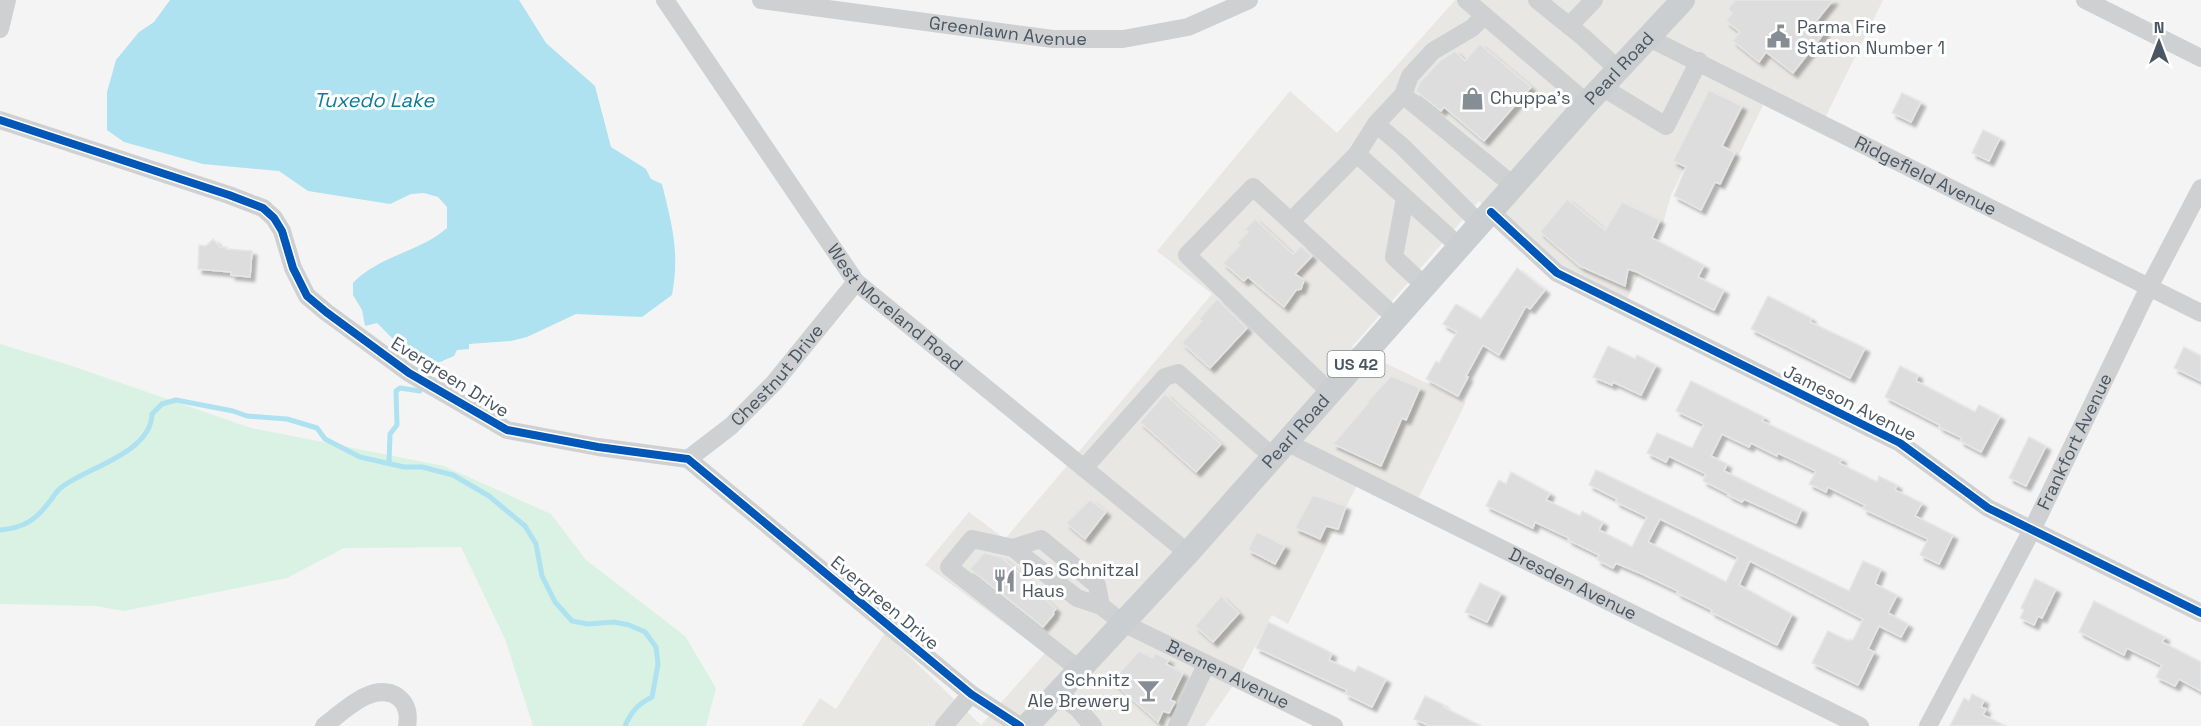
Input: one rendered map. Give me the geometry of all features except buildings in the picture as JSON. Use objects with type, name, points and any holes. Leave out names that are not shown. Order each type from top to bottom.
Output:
[{"type":"main road","name":"Pearl Road","points":[[1027,726],[1188,553],[1485,218],[1683,0]]},
{"type":"street","points":[[0,29],[7,0]]},
{"type":"street","name":"West Moreland Road","points":[[665,0],[856,282],[1188,553]]},
{"type":"street","name":"Greenlawn Avenue","points":[[761,0],[1053,39],[1123,39],[1188,27],[1249,0]]},
{"type":"street","points":[[1537,0],[1569,26],[1603,87]]},
{"type":"street","points":[[1569,26],[1594,0]]},
{"type":"street","points":[[2085,0],[2201,58]]},
{"type":"street","points":[[1291,221],[1357,154],[1376,124],[1403,94],[1410,76],[1433,51],[1472,28],[1474,5],[1666,126],[1699,62]]},
{"type":"street","name":"Ridgefield Avenue","points":[[1649,38],[2201,313]]},
{"type":"street","points":[[1403,94],[1514,186]]},
{"type":"street","name":"Evergreen Drive","points":[[0,120],[218,191],[263,208],[274,218],[282,231],[293,268],[307,296],[409,374],[507,430],[598,447],[688,459],[971,694],[1020,726]]},
{"type":"street","name":"Jameson Avenue","points":[[1376,124],[1485,218],[1557,273],[1900,443],[1988,508],[2201,613]]},
{"type":"street","points":[[1357,154],[1460,247]]},
{"type":"street","points":[[1330,392],[1187,255],[1253,186],[1396,318]]},
{"type":"street","name":"Frankfort Avenue","points":[[1928,726],[2032,530],[2149,287],[2201,188]]},
{"type":"street","points":[[1405,198],[1394,257],[1425,286]]},
{"type":"street","name":"Chestnut Drive","points":[[688,459],[731,426],[774,383],[856,282]]},
{"type":"street","name":"Dresden Avenue","points":[[1084,468],[1165,377],[1178,373],[1279,449],[1860,726]]},
{"type":"street","name":"Bremen Avenue","points":[[1080,670],[949,567],[972,539],[1013,548],[1077,598],[1101,606],[1123,623],[1323,724]]},
{"type":"street","points":[[1177,726],[1206,665]]},
{"type":"street","points":[[324,726],[358,700],[382,691],[392,693],[401,699],[408,715],[407,726]]},
{"type":"street","points":[[1057,693],[1077,708],[1093,726]]},
{"type":"street","points":[[944,726],[971,694]]},
{"type":"shaded area","points":[[1455,0],[1883,0],[1822,124],[1767,97],[1723,188],[1684,169],[1671,195],[1663,224],[1623,307],[1546,264],[1479,201],[1352,347],[1466,402],[1415,505],[1360,479],[1288,624],[1272,615],[1237,680],[1205,726],[802,726],[820,698],[836,709],[885,633],[981,725],[1045,653],[925,565],[969,512],[1005,539],[1212,294],[1157,251],[1290,91],[1337,133]]},
{"type":"green space","points":[[0,344],[69,365],[251,428],[444,466],[551,514],[586,560],[685,636],[716,688],[706,726],[533,726],[505,639],[461,547],[344,548],[287,578],[124,611],[96,606],[0,604]]},
{"type":"water","name":"Tuxedo Lake","points":[[170,0],[519,0],[546,43],[595,86],[611,147],[646,169],[651,179],[662,184],[672,226],[675,252],[672,295],[642,317],[576,314],[527,337],[511,341],[469,344],[469,349],[457,350],[454,356],[440,362],[418,364],[377,323],[365,326],[362,310],[353,295],[353,283],[374,266],[424,243],[447,228],[447,207],[438,197],[424,193],[411,194],[390,204],[308,191],[279,171],[203,164],[124,142],[107,130],[107,92],[116,60],[139,32],[154,22]]},
{"type":"waterway","points":[[389,463],[390,434],[397,425],[396,391],[400,388],[420,391]]},
{"type":"waterway","points":[[0,530],[29,522],[40,513],[60,488],[130,449],[149,428],[152,414],[162,404],[176,400],[247,416],[287,419],[317,428],[325,439],[360,457],[404,467],[422,467],[453,475],[489,496],[525,526],[536,544],[542,576],[555,602],[572,621],[588,624],[614,622],[645,632],[656,647],[658,664],[652,697],[636,709],[625,726]]},
{"type":"cycle path","points":[[0,120],[263,208],[274,218],[282,231],[293,268],[307,296],[409,373],[507,430],[598,447],[688,459],[971,694],[1020,726]]},
{"type":"cycle path","points":[[1491,212],[1557,273],[1900,443],[1988,508],[2201,613]]},
{"type":"place","name":"Parma Fire Station Number 1","points":[[1779,37]]},
{"type":"place","name":"Chuppa's","points":[[1472,98]]},
{"type":"place","name":"Das Schnitzal Haus","points":[[1004,580]]},
{"type":"place","name":"Schnitz Ale Brewery","points":[[1148,690]]}]
